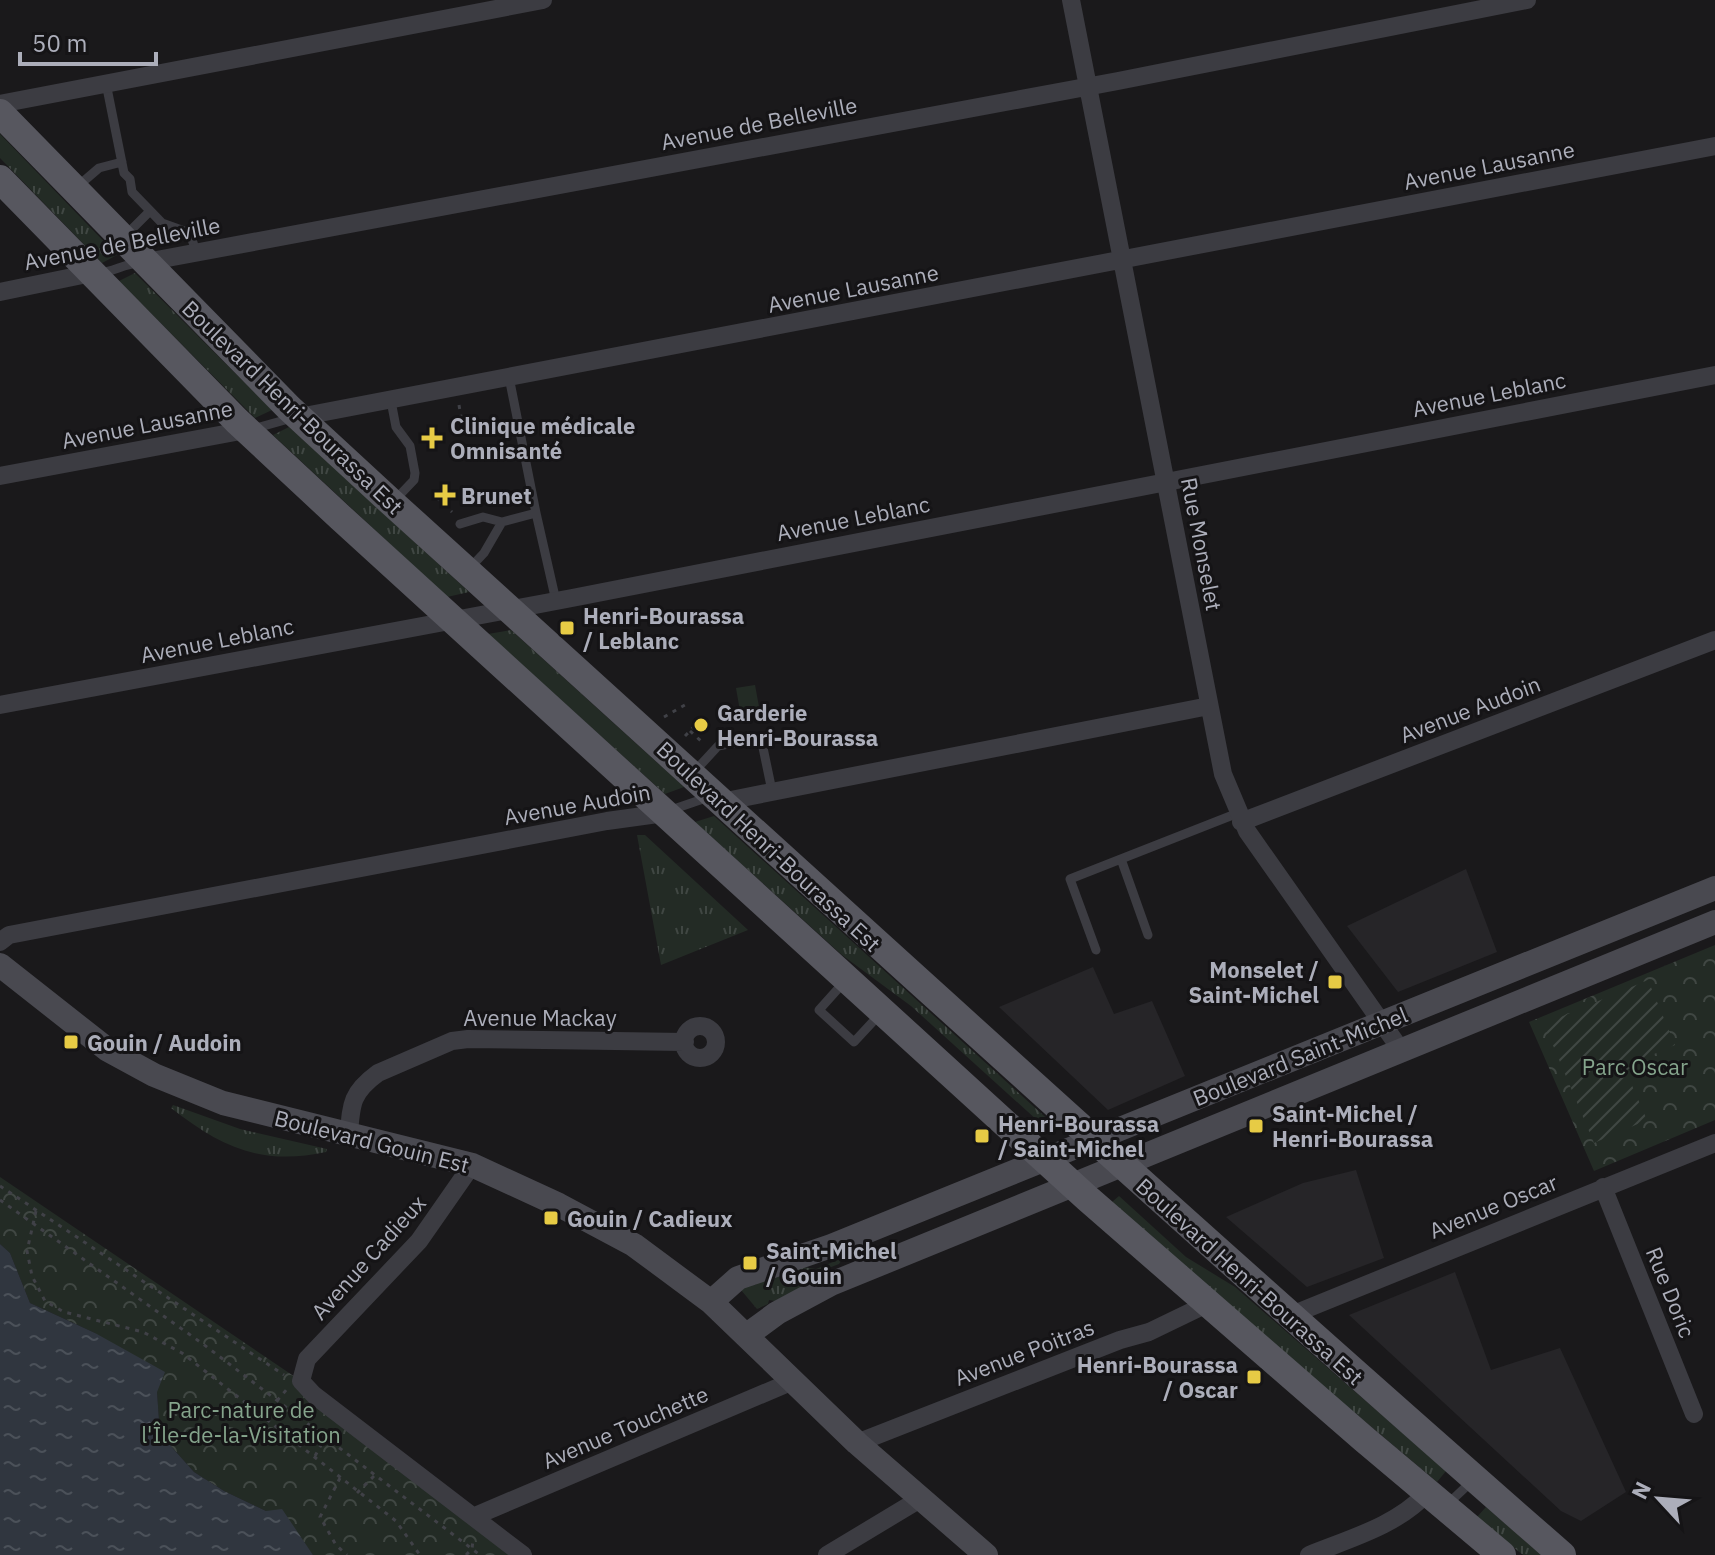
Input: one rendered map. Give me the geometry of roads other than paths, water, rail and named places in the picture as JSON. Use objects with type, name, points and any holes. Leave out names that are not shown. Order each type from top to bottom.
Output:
[{"type":"main road","name":"Boulevard Henri-Bourassa Est","points":[[0,113],[299,417],[392,503],[1092,1140],[1562,1555]]},
{"type":"main road","name":"Boulevard Henri-Bourassa Est","points":[[0,179],[246,430],[452,619],[1072,1185],[1502,1555]]},
{"type":"street","points":[[0,104],[543,0]]},
{"type":"street","name":"Rue Monselet","points":[[1071,0],[1223,774],[1240,817],[1401,1050]]},
{"type":"street","name":"Avenue de Belleville","points":[[146,262],[1088,86],[1527,0]]},
{"type":"street","name":"Avenue Lausanne","points":[[299,417],[1715,146]]},
{"type":"street","name":"Avenue de Belleville","points":[[0,292],[92,273]]},
{"type":"street","name":"Avenue Leblanc","points":[[0,705],[556,601],[1715,375]]},
{"type":"street","name":"Avenue Lausanne","points":[[0,476],[246,430]]},
{"type":"street","name":"Avenue Audoin","points":[[1240,817],[1715,640]]},
{"type":"street","name":"Avenue Audoin","points":[[721,802],[1209,706]]},
{"type":"street","name":"Avenue Audoin","points":[[0,942],[9,935],[592,824],[665,813]]},
{"type":"street","name":"Boulevard Saint-Michel","points":[[711,1302],[729,1284],[743,1276],[831,1246],[1715,888]]},
{"type":"street","name":"Boulevard Saint-Michel","points":[[747,1335],[777,1313],[831,1284],[1715,922]]},
{"type":"street","name":"Boulevard Gouin Est","points":[[0,965],[108,1050],[154,1075],[223,1103],[472,1165],[609,1230],[711,1302],[857,1443],[986,1555]]},
{"type":"street","name":"Avenue Mackay","points":[[349,1134],[351,1104],[369,1080],[378,1073],[452,1041],[685,1042]]},
{"type":"street","name":"Avenue Oscar","points":[[1289,1316],[1314,1303],[1715,1143]]},
{"type":"street","name":"Avenue Cadieux","points":[[472,1165],[419,1241],[307,1359],[297,1381],[475,1516]]},
{"type":"street","name":"Rue Doric","points":[[1603,1187],[1694,1414]]},
{"type":"street","name":"Avenue Poitras","points":[[857,1443],[1120,1340],[1149,1332],[1207,1304]]},
{"type":"street","name":"Avenue Touchette","points":[[475,1516],[793,1381]]},
{"type":"street","points":[[1309,1555],[1390,1522],[1415,1506],[1427,1493]]},
{"type":"street","points":[[827,1555],[920,1499]]},
{"type":"street","points":[[475,1516],[523,1555]]},
{"type":"lane","points":[[106,83],[124,173],[130,179],[132,192],[162,223],[190,233],[196,252]]},
{"type":"lane","points":[[75,189],[96,169],[122,162]]},
{"type":"lane","points":[[122,238],[150,211]]},
{"type":"lane","name":"Avenue de Belleville","points":[[92,273],[110,272],[129,264],[146,262]]},
{"type":"lane","points":[[509,377],[556,601]]},
{"type":"lane","points":[[391,401],[396,427],[410,446],[415,473],[414,480],[392,503]]},
{"type":"lane","name":"Avenue Lausanne","points":[[246,430],[299,417]]},
{"type":"lane","points":[[460,524],[483,517],[502,522],[536,513]]},
{"type":"lane","points":[[467,571],[484,553],[502,522]]},
{"type":"lane","points":[[692,774],[718,746],[761,738],[772,791]]},
{"type":"lane","name":"Avenue Audoin","points":[[665,813],[703,799],[721,802]]},
{"type":"lane","points":[[1096,950],[1070,879],[1240,817]]},
{"type":"lane","points":[[1121,859],[1148,935]]},
{"type":"lane","points":[[847,979],[819,1010],[854,1042],[882,1011]]},
{"type":"lane","points":[[1427,1493],[1453,1499],[1473,1479]]},
{"type":"water","points":[[0,1244],[10,1253],[30,1303],[95,1333],[165,1372],[157,1392],[160,1434],[194,1472],[224,1491],[266,1511],[282,1509],[313,1555],[0,1555]]},
{"type":"place","name":"Clinique médicale Omnisanté","points":[[432,438]]},
{"type":"place","name":"Brunet","points":[[445,495]]},
{"type":"place","name":"Henri-Bourassa / Leblanc","points":[[567,628]]},
{"type":"place","name":"Garderie Henri-Bourassa","points":[[701,725]]},
{"type":"place","name":"Monselet / Saint-Michel","points":[[1335,982]]},
{"type":"place","name":"Gouin / Audoin","points":[[71,1042]]},
{"type":"place","name":"Saint-Michel / Henri-Bourassa","points":[[1256,1126]]},
{"type":"place","name":"Henri-Bourassa / Saint-Michel","points":[[982,1136]]},
{"type":"place","name":"Gouin / Cadieux","points":[[551,1218]]},
{"type":"place","name":"Saint-Michel / Gouin","points":[[750,1263]]},
{"type":"place","name":"Henri-Bourassa / Oscar","points":[[1254,1377]]},
{"type":"park label","name":"Parc Oscar","points":[[1635,1066]]},
{"type":"park label","name":"Parc-nature de l'Île-de-la-Visitation","points":[[241,1422]]}]
